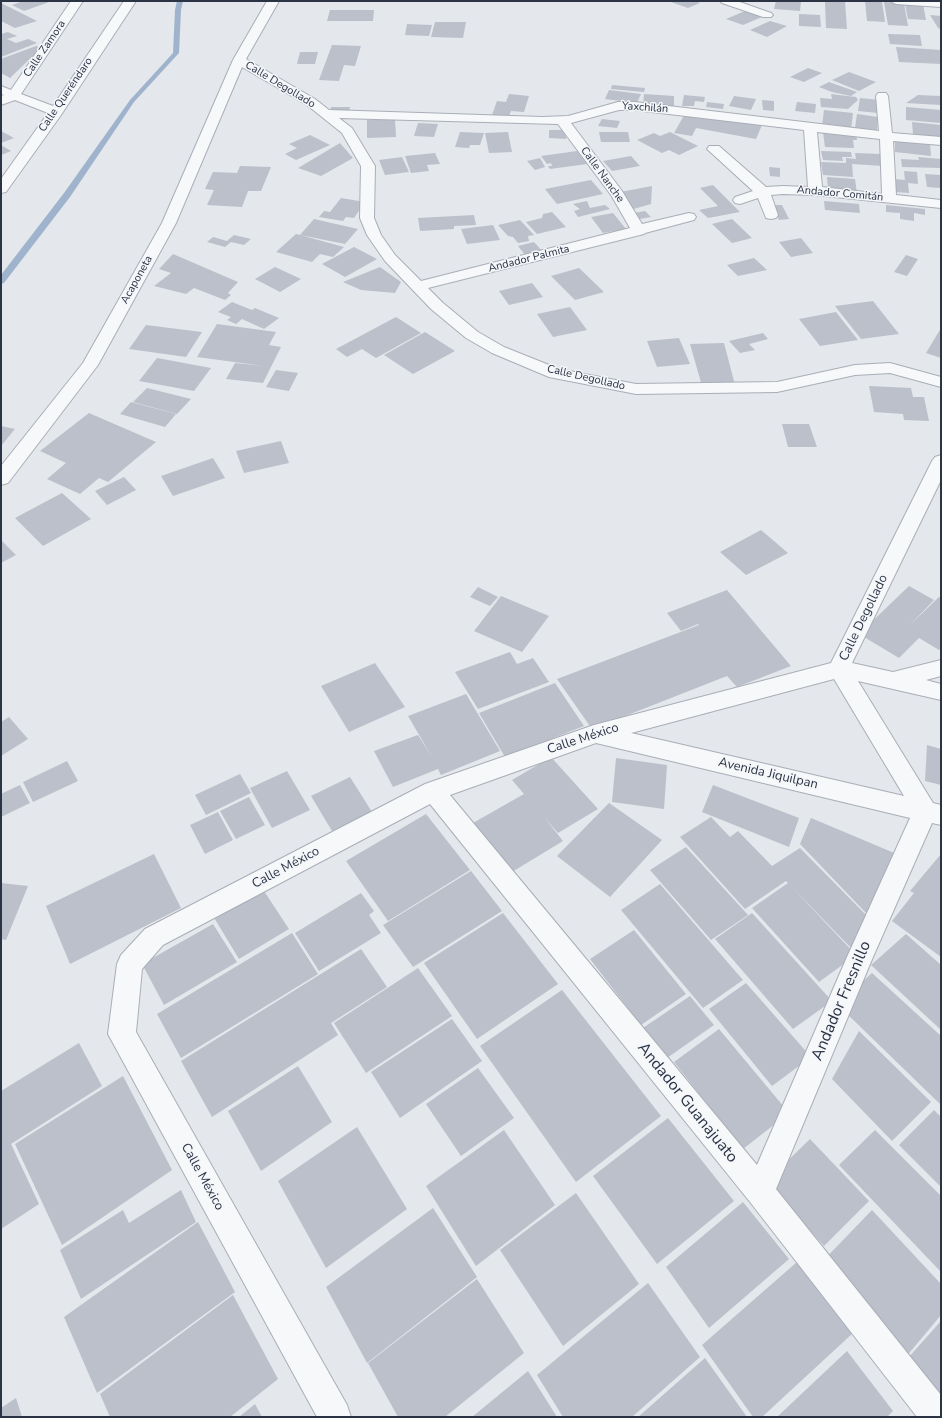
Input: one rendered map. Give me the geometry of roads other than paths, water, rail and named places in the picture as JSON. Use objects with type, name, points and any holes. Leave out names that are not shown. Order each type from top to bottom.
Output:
[{"type":"street","name":"Calle Zamora","points":[[7,99],[77,1]]},
{"type":"street","name":"Calle Queréndaro","points":[[1,189],[56,112],[130,1]]},
{"type":"street","name":"Acaponeta","points":[[1,479],[90,365],[169,223],[239,60],[273,1]]},
{"type":"street","points":[[726,1],[767,15],[764,1]]},
{"type":"street","points":[[896,1],[941,4]]},
{"type":"street","name":"Calle Degollado","points":[[239,60],[311,102],[347,131],[368,166],[367,218],[374,235],[390,258],[437,306],[472,335],[498,350],[555,373],[636,389],[777,387],[855,370],[890,368],[941,382]]},
{"type":"street","points":[[1,90],[7,99],[56,112]]},
{"type":"street","points":[[882,96],[886,136],[889,198]]},
{"type":"street","name":"Yaxchilán","points":[[324,114],[562,121],[618,106],[629,106],[941,141]]},
{"type":"street","name":"Calle Nanche","points":[[562,121],[617,194],[639,231]]},
{"type":"street","points":[[810,127],[815,191]]},
{"type":"street","points":[[714,149],[763,192],[771,215]]},
{"type":"street","name":"Andador Comitán","points":[[740,200],[763,192],[783,190],[815,191],[941,204]]},
{"type":"street","name":"Andador Palmita","points":[[418,286],[639,231],[689,217]]},
{"type":"street","name":"Calle Degollado","points":[[933,813],[839,669],[941,461]]},
{"type":"street","name":"Calle México","points":[[335,1417],[122,1034],[130,964],[154,937],[433,791],[594,734],[839,669],[893,680],[941,668]]},
{"type":"street","points":[[893,680],[941,692]]},
{"type":"street","name":"Avenida Jiquilpan","points":[[594,734],[933,813]]},
{"type":"street","name":"Andador Guanajuato","points":[[433,791],[760,1192],[938,1417]]},
{"type":"street","name":"Andador Fresnillo","points":[[760,1192],[857,964],[933,813]]},
{"type":"waterway","points":[[1,281],[67,195],[132,101],[176,53],[178,10],[180,1]]}]
